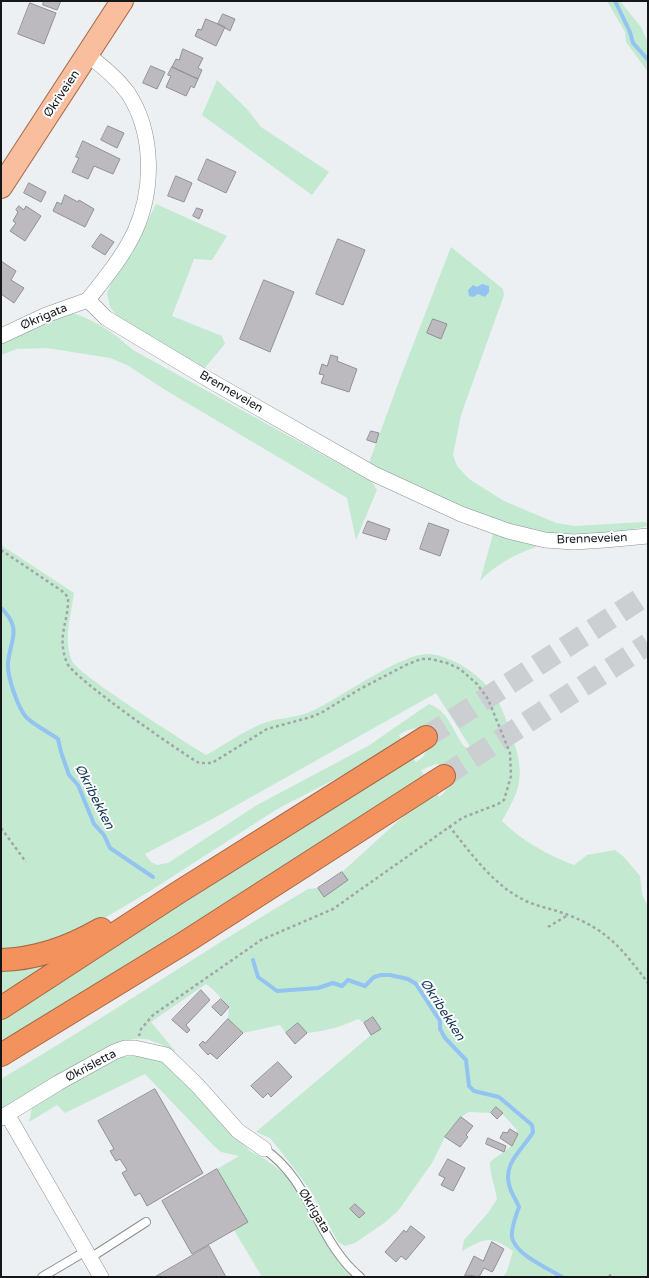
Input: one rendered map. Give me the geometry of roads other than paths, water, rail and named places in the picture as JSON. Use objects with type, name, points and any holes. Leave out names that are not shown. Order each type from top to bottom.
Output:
[{"type":"highway","points":[[1,1008],[179,892],[426,737]]},
{"type":"highway","points":[[1,1055],[42,1032],[184,943],[444,776]]},
{"type":"highway","points":[[1,960],[25,958],[64,948],[90,935],[145,903],[179,892]]},
{"type":"highway","points":[[1,1070],[14,1062],[42,1032]]},
{"type":"main road","name":"Økriveien","points":[[1,187],[88,56],[122,1]]},
{"type":"street","points":[[88,56],[108,70],[118,81],[138,110],[146,136],[148,162],[146,193],[135,231],[117,263],[88,300]]},
{"type":"street","name":"Økrigata","points":[[1,336],[46,315],[88,300]]},
{"type":"street","name":"Brenneveien","points":[[88,300],[106,318],[211,381],[374,474],[461,514],[508,531],[545,540],[574,542],[648,536]]},
{"type":"street","name":"Økrisletta","points":[[101,1277],[4,1116],[109,1055],[125,1048],[135,1048],[166,1055],[198,1086],[238,1131],[264,1148]]},
{"type":"lane","name":"Økrigata","points":[[264,1148],[274,1155],[290,1173],[308,1199],[339,1254],[360,1277]]},
{"type":"lane","points":[[42,1277],[146,1222]]},
{"type":"water","points":[[482,284],[489,286],[489,292],[485,297],[478,294],[473,297],[469,296],[468,290],[473,285],[477,287]]},
{"type":"waterway","points":[[615,1],[630,32],[633,43],[648,60]]},
{"type":"waterway","name":"Økribekken","points":[[1,608],[12,622],[14,635],[9,655],[8,669],[14,692],[20,707],[27,718],[34,724],[58,739],[69,775],[78,785],[94,824],[104,835],[110,848],[153,877]]},
{"type":"waterway","name":"Økribekken","points":[[253,960],[258,977],[277,991],[318,988],[333,983],[342,986],[348,980],[365,986],[374,977],[381,975],[390,975],[408,979],[416,984],[440,1021],[440,1029],[445,1038],[466,1060],[469,1086],[474,1091],[499,1097],[532,1125],[533,1132],[515,1156],[509,1169],[508,1176],[510,1187],[519,1207],[513,1225],[512,1237],[514,1244],[525,1255],[562,1277]]},
{"type":"tunnel","points":[[426,737],[648,594]]},
{"type":"tunnel","points":[[444,776],[648,644]]}]
